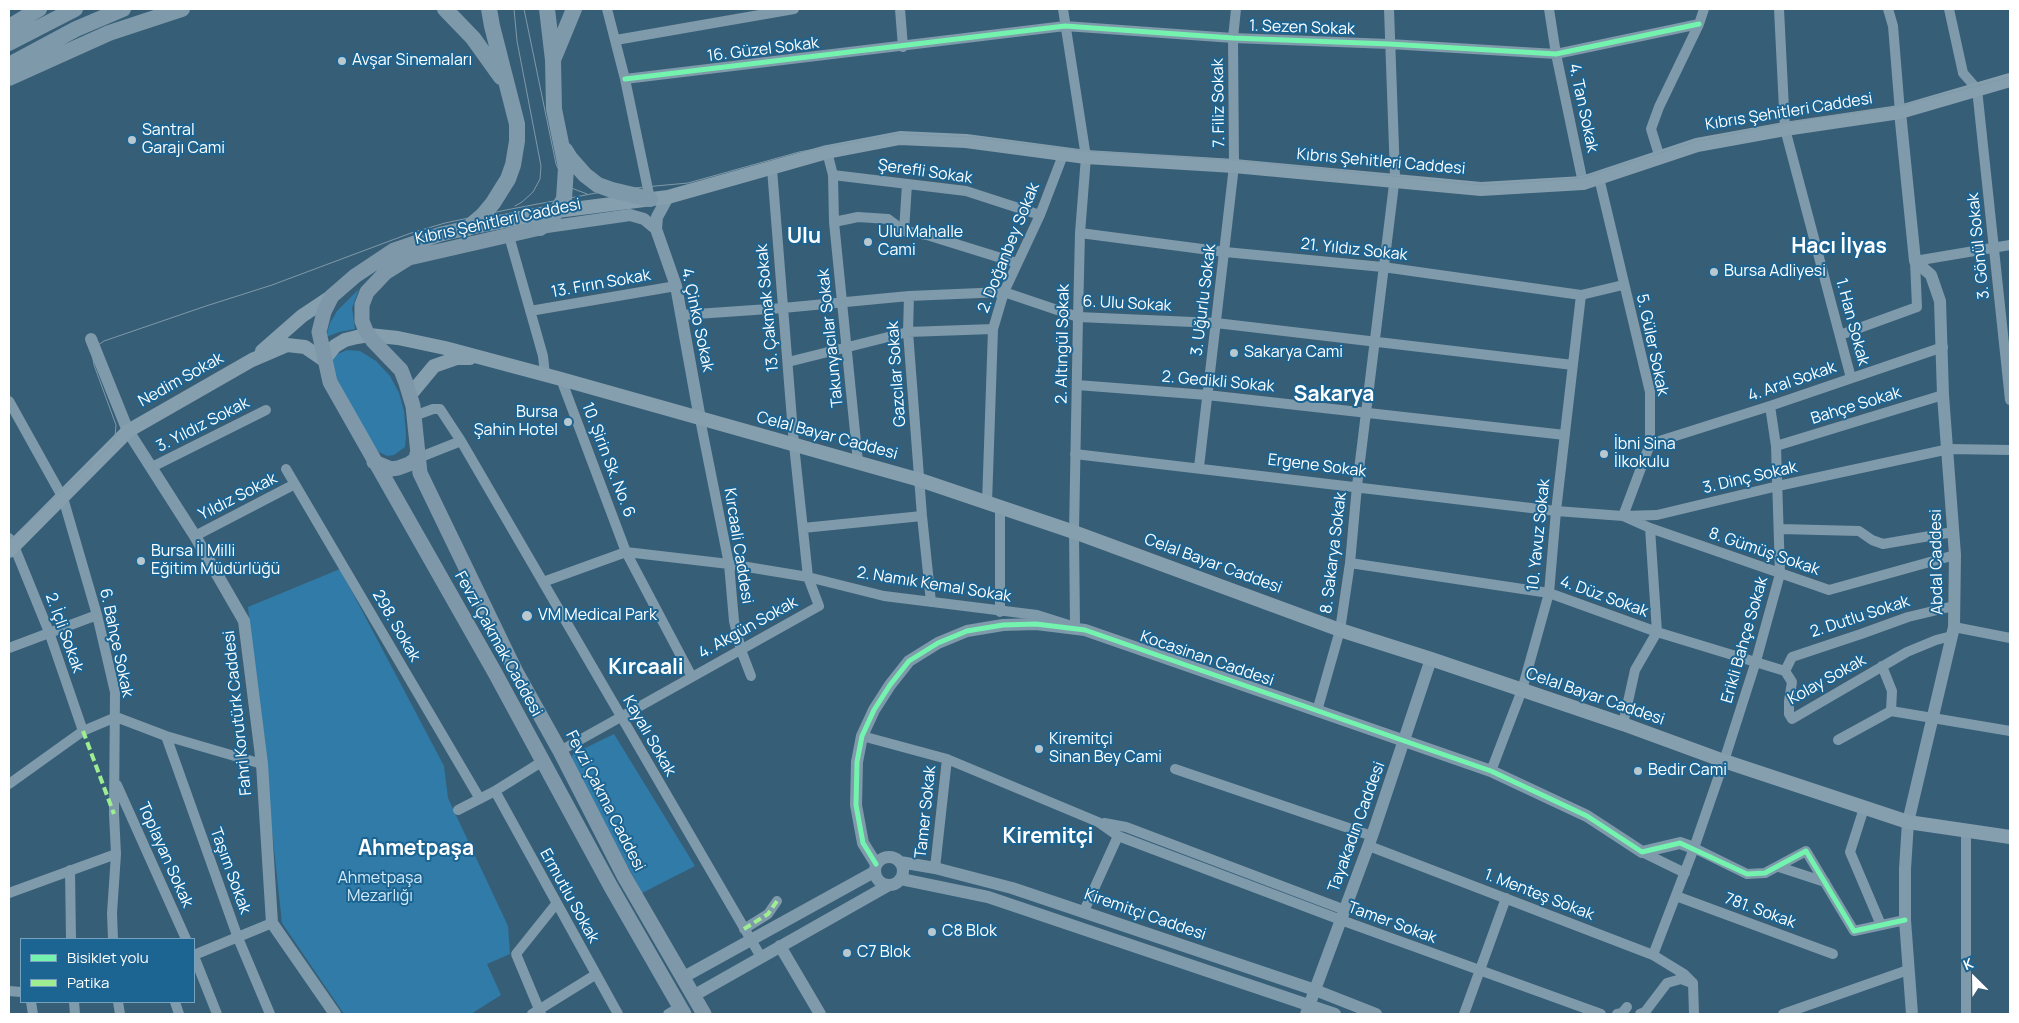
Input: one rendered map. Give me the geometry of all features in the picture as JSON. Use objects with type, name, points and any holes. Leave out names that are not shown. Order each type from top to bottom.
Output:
[{"type":"highway","points":[[9,27],[39,9]]},
{"type":"highway","points":[[9,42],[75,9]]},
{"type":"highway","points":[[9,65],[76,29],[123,9]]},
{"type":"highway","points":[[9,78],[109,33],[182,9]]},
{"type":"highway","points":[[445,9],[473,38],[507,85]]},
{"type":"highway","points":[[468,228],[493,203],[508,179],[513,165],[517,141],[517,124],[492,26],[490,9]]},
{"type":"highway","points":[[540,228],[557,211],[564,199],[566,186],[566,168],[562,141],[554,109],[553,60],[547,9]]},
{"type":"highway","points":[[553,60],[574,9]]},
{"type":"highway","points":[[562,141],[570,158],[585,175],[598,185],[650,198]]},
{"type":"main road","name":"Kıbrıs Şehitleri Caddesi","points":[[468,228],[557,211],[668,196],[772,169],[827,152],[900,138],[966,141],[1063,155],[1234,166],[1481,189],[1583,183],[1697,145],[1785,129],[1900,112],[2007,80]]},
{"type":"main road","points":[[252,360],[302,316],[332,296],[355,276],[394,250],[441,234],[468,228]]},
{"type":"main road","name":"Kıbrıs Şehitleri Caddesi","points":[[368,333],[362,321],[362,305],[367,292],[385,273],[409,258],[540,228]]},
{"type":"main road","name":"Fevzi Çakmak Caddesi","points":[[332,296],[324,312],[319,332],[324,360],[337,398],[543,761],[677,1012]]},
{"type":"main road","points":[[368,333],[400,370],[412,406]]},
{"type":"main road","name":"Celal Bayar Caddesi","points":[[324,360],[335,346],[345,340],[368,333],[398,338],[561,379],[858,462],[920,480],[1074,532],[1340,630],[1623,724],[1724,761],[1864,808],[1908,822],[2010,837]]},
{"type":"main road","points":[[252,360],[276,348],[287,345],[305,347],[324,360]]},
{"type":"main road","points":[[412,406],[434,366],[457,358],[483,358]]},
{"type":"main road","name":"Nedim Sokak","points":[[11,545],[62,498],[128,431],[252,360]]},
{"type":"main road","name":"Fevzi Çakma Caddesi","points":[[412,406],[420,473],[516,672],[560,751],[624,876],[704,1014]]},
{"type":"main road","points":[[374,462],[391,469],[409,464],[417,456]]},
{"type":"street","points":[[608,9],[650,198]]},
{"type":"street","points":[[616,40],[794,9]]},
{"type":"street","points":[[900,9],[903,47]]},
{"type":"street","name":"2. Altıngül Sokak","points":[[1063,9],[1086,157],[1080,233],[1078,317],[1074,532],[1075,627]]},
{"type":"street","name":"7. Filiz Sokak","points":[[1234,166],[1233,38],[1236,9]]},
{"type":"street","name":"8. Sakarya Sokak","points":[[1318,711],[1340,630],[1350,563],[1357,486],[1394,181],[1389,9]]},
{"type":"street","name":"4. Tan Sokak","points":[[1549,9],[1556,54],[1583,183]]},
{"type":"street","points":[[1660,158],[1651,129],[1659,107],[1699,24],[1704,9]]},
{"type":"street","name":"1. Han Sokak","points":[[1779,9],[1785,129],[1851,378]]},
{"type":"street","points":[[1840,335],[1917,307],[1915,261],[1892,26],[1888,9]]},
{"type":"street","points":[[1948,9],[1963,73],[1977,89]]},
{"type":"street","name":"1. Sezen Sokak","points":[[903,47],[1065,26],[1233,38],[1389,44],[1556,54],[1699,24]]},
{"type":"street","name":"16. Güzel Sokak","points":[[625,79],[903,47]]},
{"type":"street","name":"3. Gönül Sokak","points":[[1977,89],[2010,398]]},
{"type":"street","name":"Takunyacılar Sokak","points":[[827,152],[833,175],[834,222],[858,462]]},
{"type":"street","name":"2. Doğanbey Sokak","points":[[1000,612],[993,506],[992,329],[1004,292],[1040,215],[1063,155]]},
{"type":"street","name":"3. Uğurlu Sokak","points":[[1199,468],[1234,166]]},
{"type":"street","name":"13. Çakmak Sokak","points":[[772,169],[794,445],[808,577]]},
{"type":"street","name":"Şerefli Sokak","points":[[833,175],[966,192],[1040,215]]},
{"type":"street","name":"5. Güler Sokak","points":[[1598,178],[1650,392],[1650,444],[1623,516]]},
{"type":"street","points":[[904,231],[907,184]]},
{"type":"street","points":[[656,229],[656,217],[668,196]]},
{"type":"street","name":"Kıbrıs Şehitleri Caddesi","points":[[540,228],[630,216],[644,219],[656,229]]},
{"type":"street","points":[[834,222],[858,217],[888,219],[904,231],[927,235],[1017,263]]},
{"type":"street","name":"4. Çinko Sokak","points":[[656,229],[676,286],[700,419]]},
{"type":"street","name":"21. Yıldız Sokak","points":[[1080,233],[1225,252],[1383,267],[1581,294],[1623,285]]},
{"type":"street","points":[[508,236],[543,356],[545,375]]},
{"type":"street","points":[[1915,261],[2010,244]]},
{"type":"street","name":"Abdal Caddesi","points":[[1912,1014],[1905,920],[1905,869],[1908,822],[1953,631],[1955,555],[1944,395],[1940,301],[1931,275],[1915,261]]},
{"type":"street","name":"13. Fırın Sokak","points":[[530,312],[676,286]]},
{"type":"street","name":"6. Ulu Sokak","points":[[682,315],[909,296],[1004,292],[1078,317],[1216,323],[1573,365]]},
{"type":"street","name":"10. Yavuz Sokak","points":[[1491,771],[1522,690],[1549,593],[1556,511],[1581,294]]},
{"type":"street","name":"Gazcılar Sokak","points":[[909,296],[908,332],[930,602]]},
{"type":"street","points":[[788,362],[908,332],[992,329]]},
{"type":"street","name":"Fahri Korutürk Caddesi","points":[[91,339],[128,431],[195,536],[244,621],[262,764],[272,923]]},
{"type":"street","name":"4. Aral Sokak","points":[[1650,444],[1770,406],[1943,347]]},
{"type":"street","name":"10. Şirin Sk. No. 6","points":[[561,379],[626,552],[692,677]]},
{"type":"street","name":"2. Gedikli Sokak","points":[[1077,386],[1207,395],[1565,435]]},
{"type":"street","name":"Bahçe Sokak","points":[[1776,446],[1944,395]]},
{"type":"street","name":"6. Bahçe Sokak","points":[[9,401],[62,498],[97,615],[115,692],[116,782],[114,814],[116,854],[112,913],[113,938]]},
{"type":"street","name":"Kayalı Sokak","points":[[412,406],[440,409],[461,441],[761,957]]},
{"type":"street","name":"Erikli Bahçe Sokak","points":[[1652,955],[1685,873],[1724,761],[1756,661],[1780,574],[1776,446],[1770,406]]},
{"type":"street","name":"3. Yıldız Sokak","points":[[152,467],[266,410]]},
{"type":"street","name":"Kırcaali Caddesi","points":[[700,419],[729,564],[734,621],[741,650],[751,676]]},
{"type":"street","points":[[417,456],[461,441]]},
{"type":"street","name":"3. Dinç Sokak","points":[[1556,511],[1623,516],[1657,515],[1778,486],[1948,449],[2010,450]]},
{"type":"street","name":"Ergene Sokak","points":[[1075,454],[1556,511]]},
{"type":"street","name":"298. Sokak","points":[[286,469],[480,799]]},
{"type":"street","name":"Yıldız Sokak","points":[[195,536],[295,484]]},
{"type":"street","points":[[803,528],[922,516]]},
{"type":"street","name":"8. Gümüş Sokak","points":[[1623,516],[1650,528],[1829,590],[1955,555]]},
{"type":"street","points":[[1623,724],[1635,670],[1657,632],[1650,528]]},
{"type":"street","points":[[1780,529],[1859,531],[1872,540],[1884,544],[1953,532]]},
{"type":"street","name":"2. İçli Sokak","points":[[11,545],[49,632],[83,731]]},
{"type":"street","points":[[543,582],[626,552]]},
{"type":"street","name":"2. Namık Kemal Sokak","points":[[626,552],[729,564],[808,577],[884,596],[1000,612],[1037,615],[1075,627]]},
{"type":"street","name":"4. Düz Sokak","points":[[1350,563],[1549,593],[1657,632],[1756,661]]},
{"type":"street","name":"4. Akgün Sokak","points":[[560,751],[819,606],[808,577]]},
{"type":"street","name":"2. Dutlu Sokak","points":[[1785,671],[1792,656],[1908,617],[1954,606]]},
{"type":"street","points":[[9,648],[97,615]]},
{"type":"street","name":"Kocasinan Caddesi","points":[[875,868],[863,843],[856,805],[857,762],[862,736],[874,710],[890,685],[909,660],[938,643],[967,632],[1003,625],[1036,624],[1075,627],[1491,771],[1587,816],[1642,852]]},
{"type":"street","points":[[1953,631],[2010,638]]},
{"type":"street","name":"Kolay Sokak","points":[[1756,661],[1785,671],[1792,682],[1789,701],[1789,714],[1792,719],[1907,652],[1953,631]]},
{"type":"street","name":"Tayakadın Caddesi","points":[[1308,1010],[1370,841],[1431,659]]},
{"type":"street","points":[[1882,666],[1892,691],[1891,711]]},
{"type":"street","points":[[1838,740],[1891,711],[2010,731]]},
{"type":"street","points":[[9,784],[83,731],[116,717],[166,736],[262,764]]},
{"type":"street","name":"Taşım Sokak","points":[[166,736],[238,938],[270,1014]]},
{"type":"street","points":[[862,736],[946,759],[1098,822]]},
{"type":"street","name":"Tamer Sokak","points":[[935,868],[946,759]]},
{"type":"street","points":[[458,810],[495,791],[543,761]]},
{"type":"street","name":"1. Menteş Sokak","points":[[1175,769],[1370,841],[1506,898],[1652,955],[1684,974],[1693,983]]},
{"type":"street","name":"Toplayan Sokak","points":[[116,782],[186,938]]},
{"type":"street","name":"Ermutlu Sokak","points":[[495,791],[618,1014]]},
{"type":"street","points":[[1864,808],[1850,852],[1881,925]]},
{"type":"street","name":"Tamer Sokak","points":[[1098,822],[1118,836],[1343,915]]},
{"type":"street","name":"Tamer Sokak","points":[[1098,822],[1126,827],[1480,971],[1601,1014]]},
{"type":"street","points":[[1966,831],[1966,1014]]},
{"type":"street","points":[[1084,911],[1118,836]]},
{"type":"street","points":[[1642,852],[1680,843],[1747,874],[1765,873],[1806,851],[1854,931],[1905,920]]},
{"type":"street","points":[[1642,852],[1685,873]]},
{"type":"street","points":[[9,893],[116,854]]},
{"type":"street","points":[[682,978],[747,935],[875,868],[879,860],[887,856],[900,862],[903,870],[901,879],[898,882],[889,885],[693,996]]},
{"type":"street","name":"Kiremitçi Caddesi","points":[[900,862],[935,868],[1012,888],[1315,990],[1376,1014]]},
{"type":"street","points":[[1779,867],[1824,882]]},
{"type":"street","points":[[875,868],[880,883],[889,885]]},
{"type":"street","points":[[70,870],[71,938]]},
{"type":"street","name":"Kiremitçi Caddesi","points":[[901,879],[988,897],[1308,1010],[1335,1014]]},
{"type":"street","name":"781. Sokak","points":[[1676,896],[1833,954]]},
{"type":"street","points":[[1464,1014],[1506,898]]},
{"type":"street","points":[[747,935],[768,914],[776,901]]},
{"type":"street","points":[[556,904],[516,954],[537,1013],[595,975]]},
{"type":"street","points":[[195,955],[272,923],[335,1014]]},
{"type":"street","points":[[780,946],[820,1014]]},
{"type":"street","points":[[195,958],[217,1014]]},
{"type":"street","points":[[1784,1014],[1807,1010],[1908,970]]},
{"type":"street","points":[[1640,1014],[1645,1012],[1667,983],[1681,979],[1693,983],[1694,1014]]},
{"type":"street","points":[[1617,1014],[1622,1013],[1627,1007]]},
{"type":"green space","points":[[359,289],[352,308],[355,329],[326,337],[330,323],[337,311]]},
{"type":"green space","points":[[347,350],[360,351],[376,361],[390,376],[399,393],[404,411],[406,435],[405,447],[394,455],[387,456],[379,452],[371,442],[333,376],[332,359]]},
{"type":"green space","name":"Ahmetpaşa Mezarlığı","points":[[340,569],[444,766],[448,798],[508,926],[510,954],[487,964],[501,995],[471,1014],[344,1014],[282,923],[248,607]]},
{"type":"green space","points":[[614,734],[695,866],[642,893],[571,760],[573,754]]},
{"type":"tram line","points":[[514,9],[517,41],[541,166],[540,179],[533,192],[515,206]]},
{"type":"tram line","points":[[524,9],[556,164],[566,186],[587,194]]},
{"type":"tram line","points":[[9,541],[109,446],[115,437],[116,425],[94,365],[92,353],[94,348],[104,341],[272,285],[411,233],[445,223],[612,190],[688,183],[799,152],[898,134],[971,137],[1086,151],[1234,160],[1481,185],[1582,178],[1697,141],[1784,123],[1900,106],[2010,77]]},
{"type":"marked path","points":[[83,731],[114,814]]},
{"type":"marked path","points":[[744,929],[768,914],[777,901]]},
{"type":"cycle path","points":[[625,79],[1065,26],[1233,38],[1389,44],[1556,54],[1699,24]]},
{"type":"cycle path","points":[[876,864],[863,843],[856,805],[857,762],[862,736],[874,710],[890,685],[909,661],[938,643],[967,631],[1003,625],[1036,624],[1085,630],[1491,771],[1587,816],[1642,852],[1680,843],[1747,874],[1765,873],[1806,851],[1854,931],[1905,920]]},
{"type":"place","name":"Avşar Sinemaları","points":[[342,61]]},
{"type":"place","name":"Santral Garajı Cami","points":[[132,140]]},
{"type":"place","name":"Ulu Mahalle Cami","points":[[868,242]]},
{"type":"place","name":"Bursa Adliyesi","points":[[1714,272]]},
{"type":"place","name":"Sakarya Cami","points":[[1234,353]]},
{"type":"place","name":"Bursa Şahin Hotel","points":[[568,422]]},
{"type":"place","name":"İbni Sina İlkokulu","points":[[1604,454]]},
{"type":"place","name":"Bursa İl Milli Eğitim Müdürlüğü","points":[[141,561]]},
{"type":"place","name":"VM Medical Park","points":[[527,616]]},
{"type":"place","name":"Kiremitçi Sinan Bey Cami","points":[[1039,749]]},
{"type":"place","name":"Bedir Cami","points":[[1638,771]]},
{"type":"place","name":"C8 Blok","points":[[932,932]]},
{"type":"place","name":"C7 Blok","points":[[847,953]]},
{"type":"district","name":"Ulu","points":[[804,237]]},
{"type":"district","name":"Hacı İlyas","points":[[1839,247]]},
{"type":"district","name":"Sakarya","points":[[1334,395]]},
{"type":"district","name":"Kırcaali","points":[[646,668]]},
{"type":"district","name":"Kiremitçi","points":[[1048,837]]},
{"type":"district","name":"Ahmetpaşa","points":[[416,849]]}]
